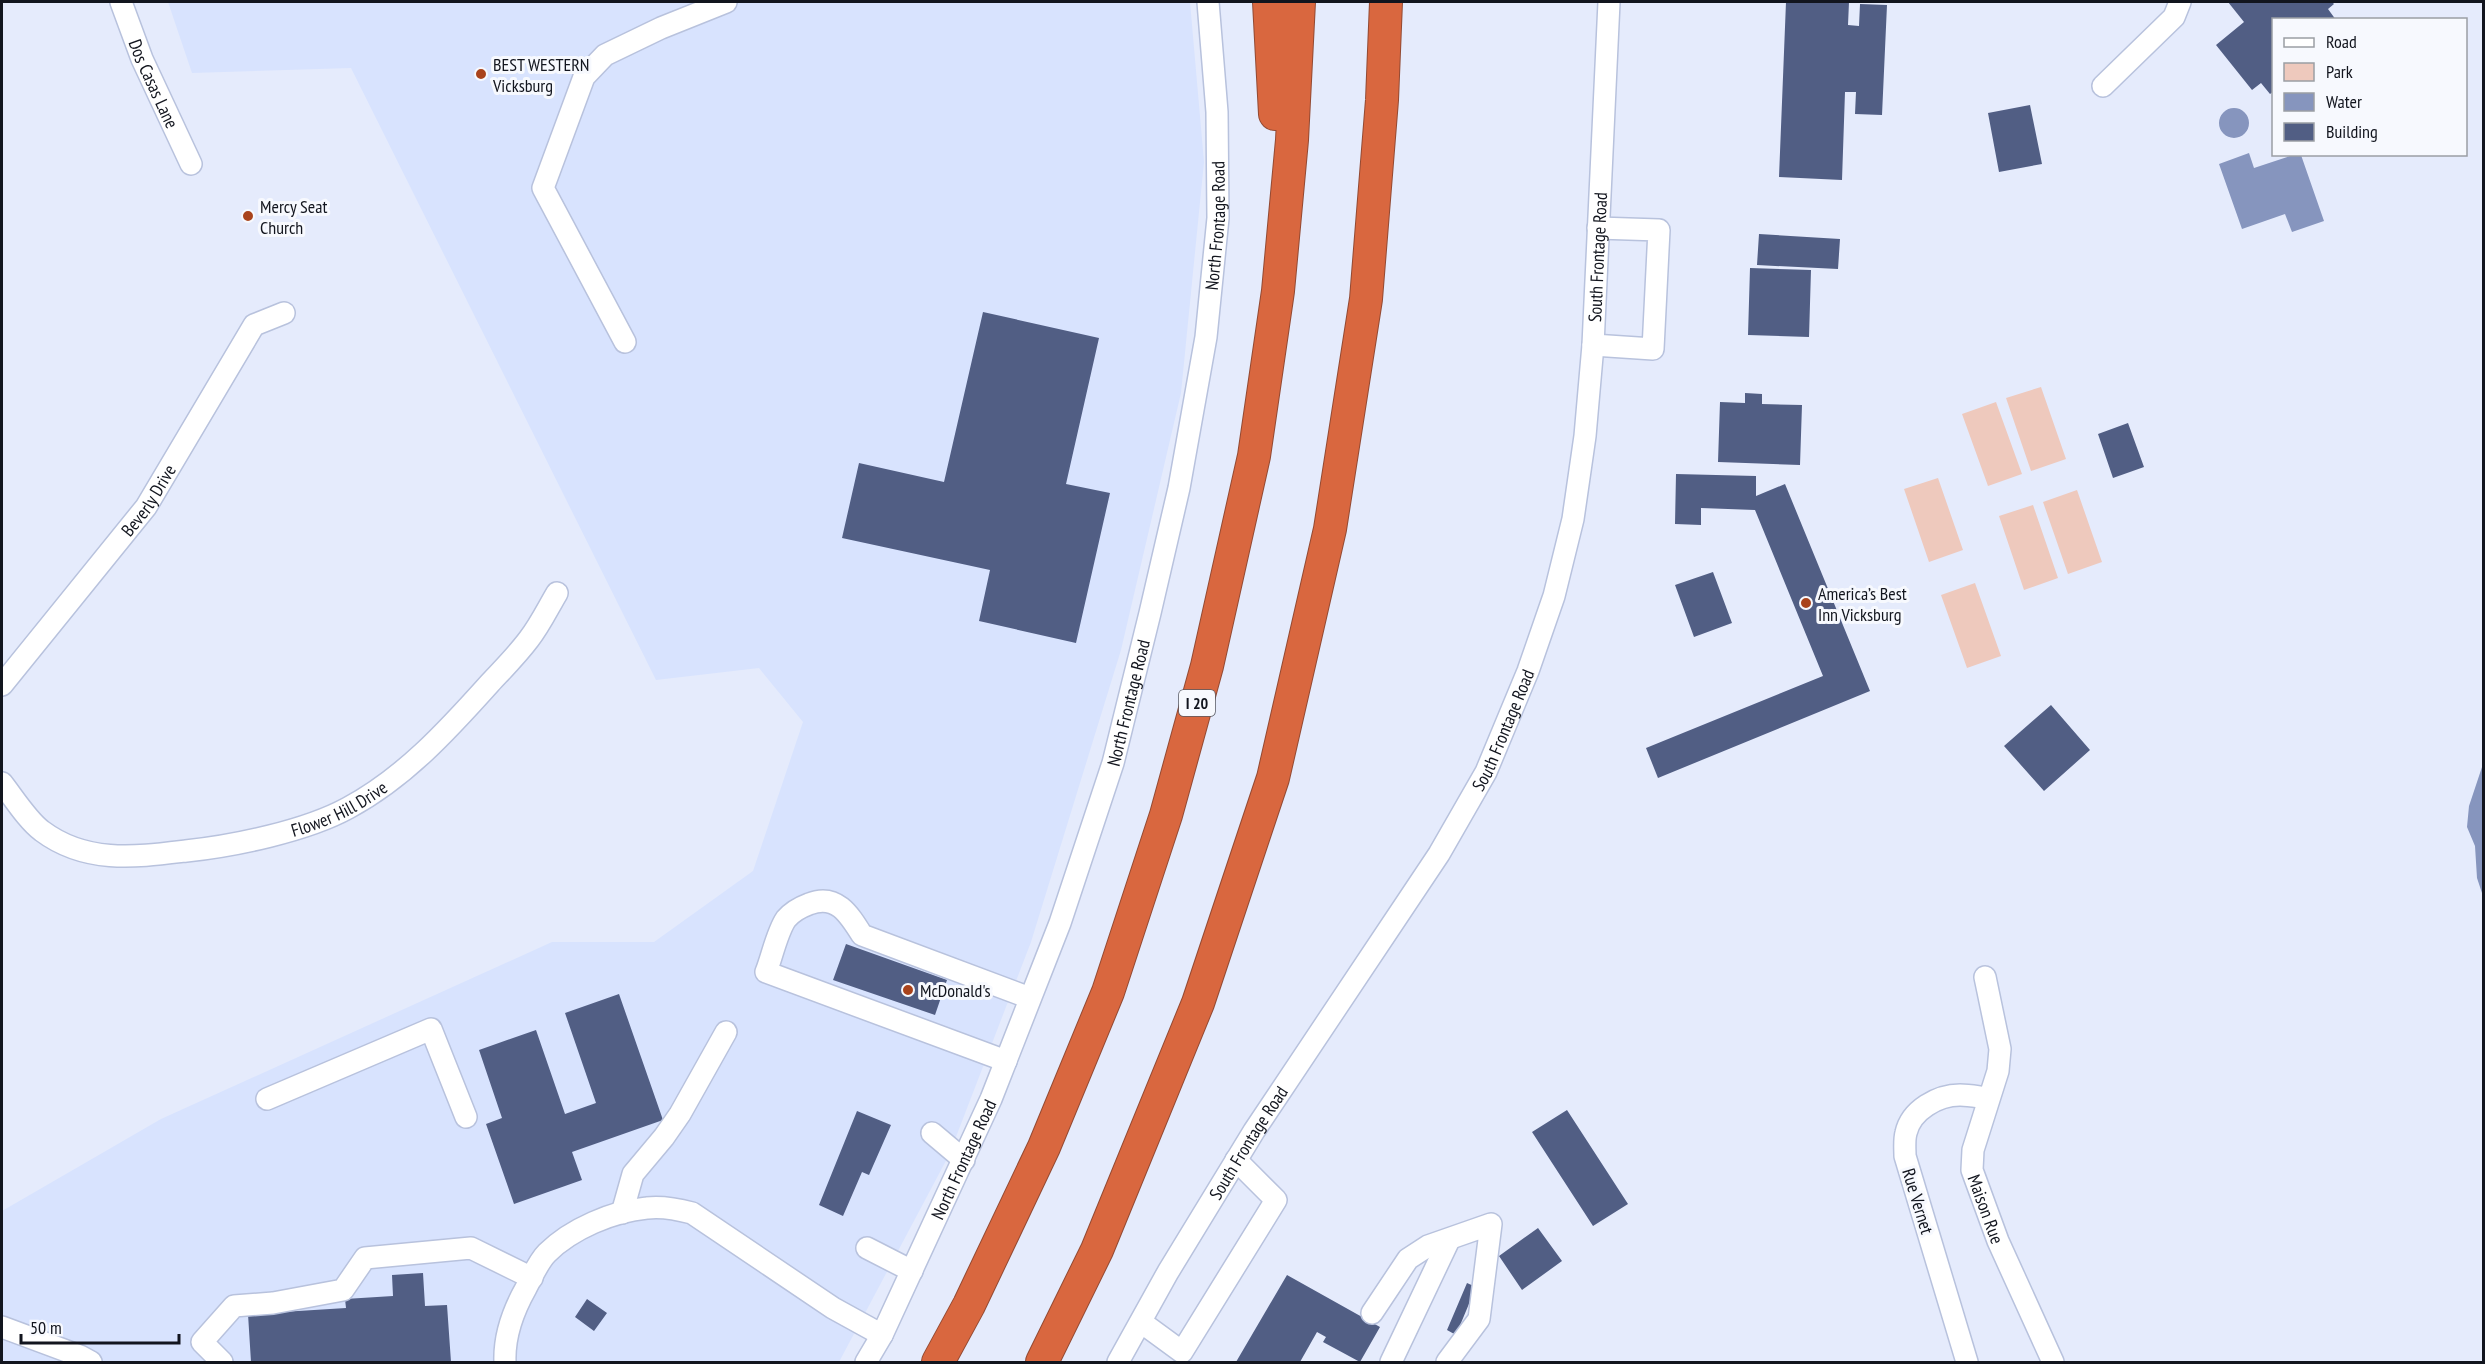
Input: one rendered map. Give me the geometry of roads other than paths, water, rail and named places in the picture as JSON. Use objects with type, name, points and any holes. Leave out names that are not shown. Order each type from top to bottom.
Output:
[{"type":"highway","points":[[1269,2],[1274,75],[1278,291]]},
{"type":"highway","name":"I 20","points":[[938,1362],[969,1305],[1044,1147],[1108,992],[1166,815],[1207,666],[1254,456],[1278,291],[1292,140],[1299,2]]},
{"type":"highway","points":[[1042,1362],[1097,1250],[1198,1003],[1273,778],[1330,529],[1366,299],[1382,100],[1386,2]]},
{"type":"highway","points":[[1382,100],[1401,2]]},
{"type":"street","name":"Dos Casas Lane","points":[[122,2],[142,59],[191,164]]},
{"type":"street","points":[[625,342],[543,188],[584,76],[605,55],[661,28],[726,2]]},
{"type":"street","name":"North Frontage Road","points":[[866,1362],[882,1335],[912,1272],[964,1160],[1006,1061],[1060,923],[1113,763],[1150,613],[1185,453],[1206,337],[1218,218],[1217,112],[1208,2]]},
{"type":"street","name":"South Frontage Road","points":[[1118,1362],[1236,1160],[1439,854],[1486,772],[1528,671],[1546,618],[1573,519],[1585,436],[1593,345],[1609,2]]},
{"type":"street","points":[[2103,86],[2174,17],[2180,2]]},
{"type":"street","points":[[1593,345],[1653,349],[1659,230],[1598,228]]},
{"type":"street","name":"Beverly Drive","points":[[2,685],[147,507],[254,325],[284,313]]},
{"type":"street","name":"Flower Hill Drive","points":[[2,783],[41,831],[70,847],[101,856],[133,857],[224,847],[299,827],[345,810],[380,789],[420,757],[529,639],[557,593]]},
{"type":"street","points":[[1006,1061],[766,972],[786,919],[808,904],[831,901],[850,914],[862,934],[1030,998]]},
{"type":"street","name":"Maison Rue","points":[[1985,977],[2000,1049],[1998,1071],[1973,1150],[1972,1170],[1998,1241],[2053,1362]]},
{"type":"street","points":[[267,1099],[431,1029],[466,1117]]},
{"type":"street","points":[[622,1213],[633,1174],[680,1114],[726,1032]]},
{"type":"street","name":"Rue Vernet","points":[[1966,1362],[1905,1156],[1906,1133],[1911,1119],[1925,1106],[1959,1095],[1988,1098]]},
{"type":"street","points":[[932,1133],[964,1160]]},
{"type":"street","points":[[1140,1322],[1185,1357],[1276,1200],[1236,1160]]},
{"type":"street","points":[[505,1362],[504,1347],[516,1306],[546,1254],[564,1240],[598,1222],[622,1213],[646,1208],[671,1208],[692,1213],[833,1308],[882,1335]]},
{"type":"street","points":[[1372,1313],[1408,1259],[1428,1246],[1491,1224],[1479,1319],[1447,1362]]},
{"type":"street","points":[[1391,1362],[1449,1240]]},
{"type":"street","points":[[222,1362],[202,1342],[234,1305],[273,1303],[343,1290],[365,1258],[471,1248],[532,1278]]},
{"type":"street","points":[[867,1248],[912,1272]]},
{"type":"street","points":[[2,1327],[91,1362]]},
{"type":"water","points":[[2234,108],[2240,109],[2248,117],[2248,129],[2240,137],[2234,138],[2228,137],[2220,129],[2219,123],[2220,117],[2228,109]]},
{"type":"water","points":[[2249,153],[2254,168],[2290,156],[2301,156],[2324,221],[2292,232],[2285,214],[2242,229],[2219,164]]},
{"type":"water","points":[[2483,764],[2484,896],[2477,878],[2475,846],[2467,827],[2469,806]]},
{"type":"place","name":"BEST WESTERN Vicksburg","points":[[481,74]]},
{"type":"place","name":"Mercy Seat Church","points":[[248,216]]},
{"type":"place","name":"America’s Best Inn Vicksburg","points":[[1806,603]]},
{"type":"place","name":"McDonald's","points":[[908,990]]}]
